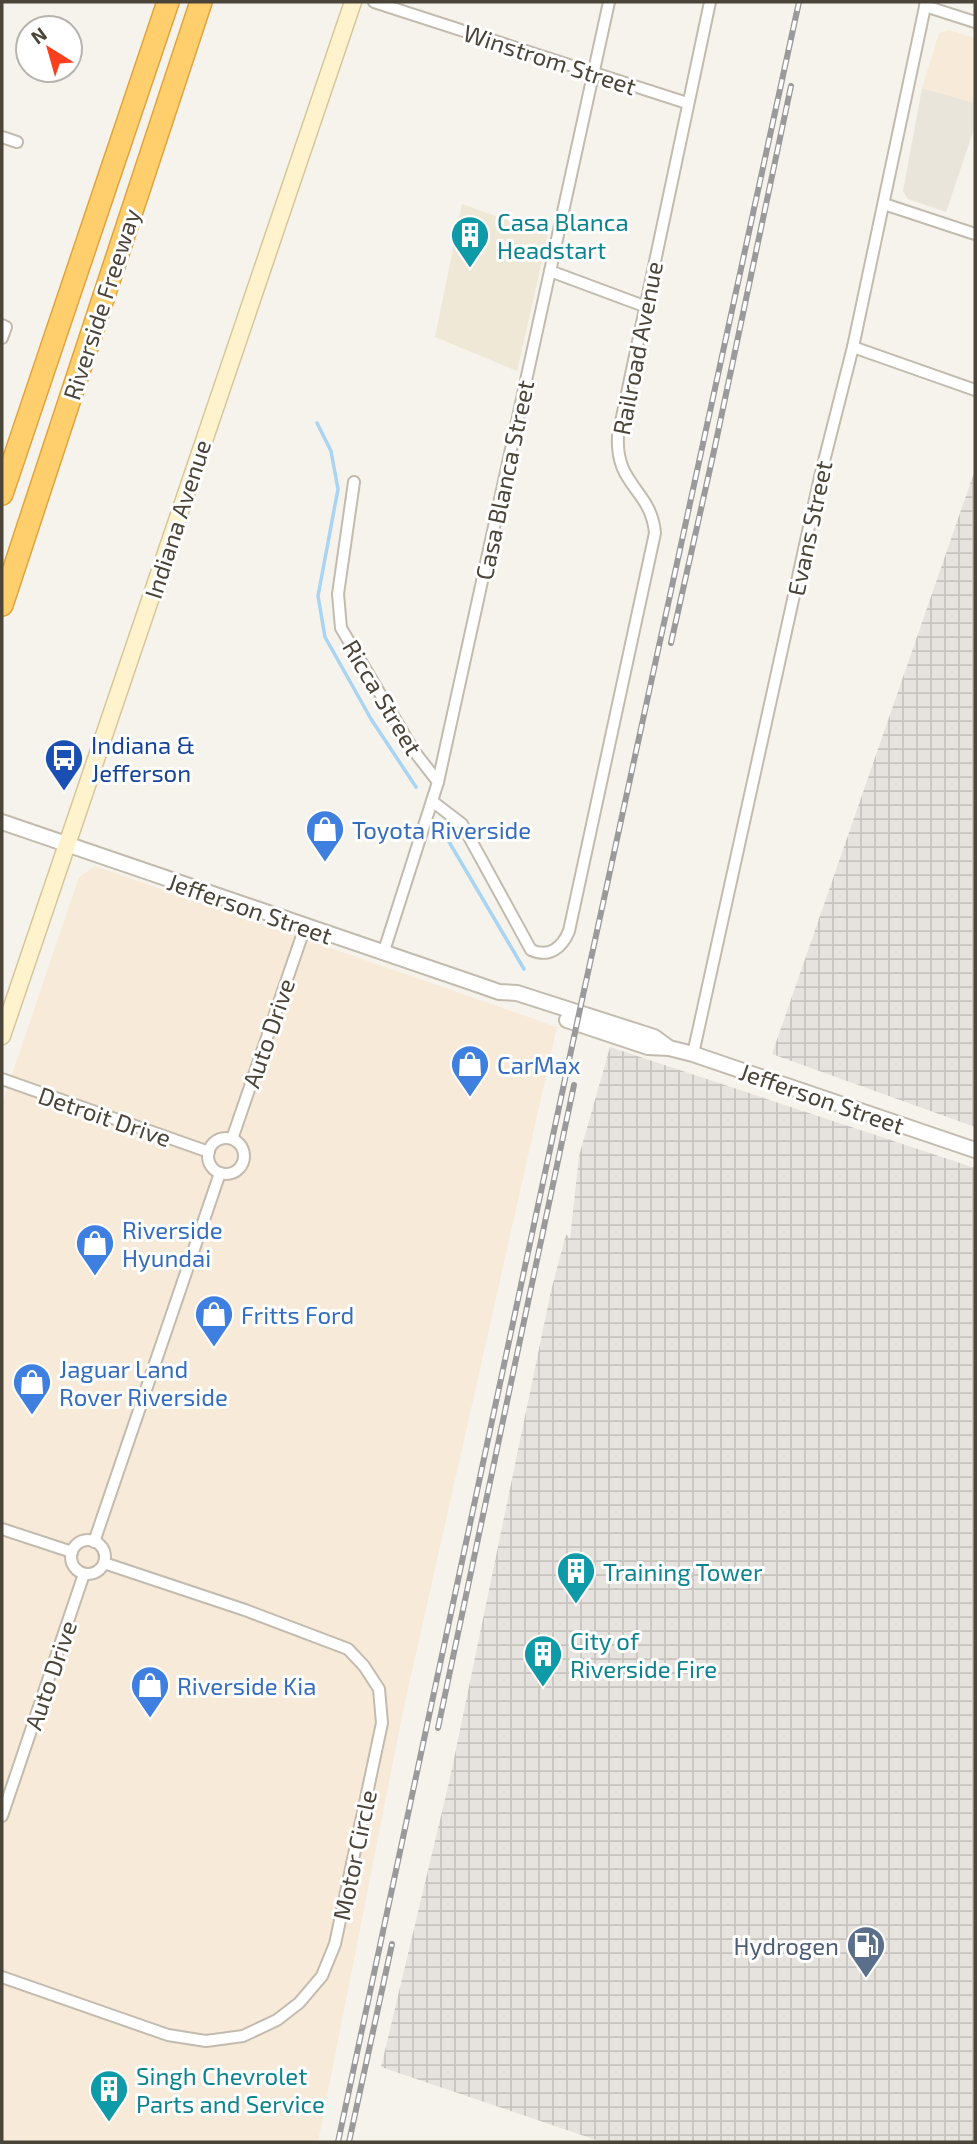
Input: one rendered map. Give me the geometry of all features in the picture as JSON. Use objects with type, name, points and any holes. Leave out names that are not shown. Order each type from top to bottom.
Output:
[{"type":"highway","name":"Riverside Freeway","points":[[2,494],[168,2]]},
{"type":"highway","name":"Riverside Freeway","points":[[2,605],[201,2]]},
{"type":"main road","name":"Indiana Avenue","points":[[2,1036],[8,999],[68,845],[172,530],[354,2]]},
{"type":"street","name":"Winstrom Street","points":[[373,2],[687,103]]},
{"type":"street","name":"Casa Blanca Street","points":[[383,954],[438,782],[609,2]]},
{"type":"street","name":"Railroad Avenue","points":[[432,800],[462,824],[531,950],[539,954],[548,953],[564,944],[655,533],[654,519],[648,505],[630,483],[617,454],[618,436],[710,2]]},
{"type":"street","points":[[926,4],[975,22]]},
{"type":"street","name":"Evans Street","points":[[693,1054],[820,477],[853,347],[926,4]]},
{"type":"street","points":[[2,136],[17,142]]},
{"type":"street","points":[[884,204],[975,234]]},
{"type":"street","points":[[550,271],[644,306]]},
{"type":"street","points":[[2,338],[4,326]]},
{"type":"street","points":[[853,347],[975,390]]},
{"type":"street","name":"Ricca Street","points":[[354,482],[338,594],[341,628],[414,751],[438,782]]},
{"type":"street","name":"Jefferson Street","points":[[2,822],[499,992],[516,1003],[585,1027],[648,1047],[669,1048],[693,1054],[975,1150]]},
{"type":"street","name":"Auto Drive","points":[[232,1139],[305,926]]},
{"type":"street","name":"Detroit Drive","points":[[2,1079],[209,1152]]},
{"type":"street","points":[[232,1139],[241,1146],[243,1162],[232,1173],[220,1173],[212,1167],[209,1152],[215,1142],[232,1139]]},
{"type":"street","points":[[94,1542],[220,1173]]},
{"type":"street","points":[[2,1529],[72,1552]]},
{"type":"street","points":[[81,1542],[94,1542],[104,1553],[104,1563],[94,1573],[84,1574],[74,1566],[72,1552],[81,1542]]},
{"type":"street","name":"Motor Circle","points":[[2,1977],[168,2035],[206,2041],[243,2036],[277,2020],[299,2003],[322,1976],[335,1944],[382,1723],[379,1689],[364,1666],[348,1649],[258,1615],[104,1563]]},
{"type":"street","name":"Auto Drive","points":[[2,1816],[84,1574]]},
{"type":"shaded area","points":[[949,30],[975,38],[975,103],[922,88],[939,33]]},
{"type":"shaded area","points":[[922,88],[975,103],[975,126],[946,212],[908,199],[903,191]]},
{"type":"shaded area","points":[[462,204],[548,235],[517,371],[435,337]]},
{"type":"shaded area","points":[[975,470],[975,1127],[772,1054]]},
{"type":"shaded area","points":[[95,866],[557,1027],[403,1711],[318,2142],[2,2142],[2,1104],[79,877]]},
{"type":"shaded area","points":[[610,1047],[975,1168],[975,2142],[602,2142],[381,2067],[450,1778],[551,1291],[566,1234],[570,1239],[579,1156]]},
{"type":"waterway","points":[[317,423],[331,451],[338,489],[318,596],[325,637],[371,719],[416,787]]},
{"type":"waterway","points":[[445,835],[524,969]]},
{"type":"railway","points":[[338,2142],[799,2]]},
{"type":"railway","points":[[671,643],[791,86]]},
{"type":"railway","points":[[438,1728],[574,1085]]},
{"type":"railway","points":[[349,2142],[392,1944]]},
{"type":"place","name":"Casa Blanca Headstart","points":[[470,269]]},
{"type":"place","name":"Indiana & Jefferson","points":[[64,792]]},
{"type":"place","name":"Toyota Riverside","points":[[325,863]]},
{"type":"place","name":"CarMax","points":[[470,1098]]},
{"type":"place","name":"Riverside Hyundai","points":[[95,1277]]},
{"type":"place","name":"Fritts Ford","points":[[214,1348]]},
{"type":"place","name":"Jaguar Land Rover Riverside","points":[[32,1416]]},
{"type":"place","name":"Training Tower","points":[[576,1605]]},
{"type":"place","name":"City of Riverside Fire","points":[[543,1688]]},
{"type":"place","name":"Riverside Kia","points":[[150,1719]]},
{"type":"place","name":"Hydrogen","points":[[866,1979]]},
{"type":"place","name":"Singh Chevrolet Parts and Service","points":[[109,2123]]}]
